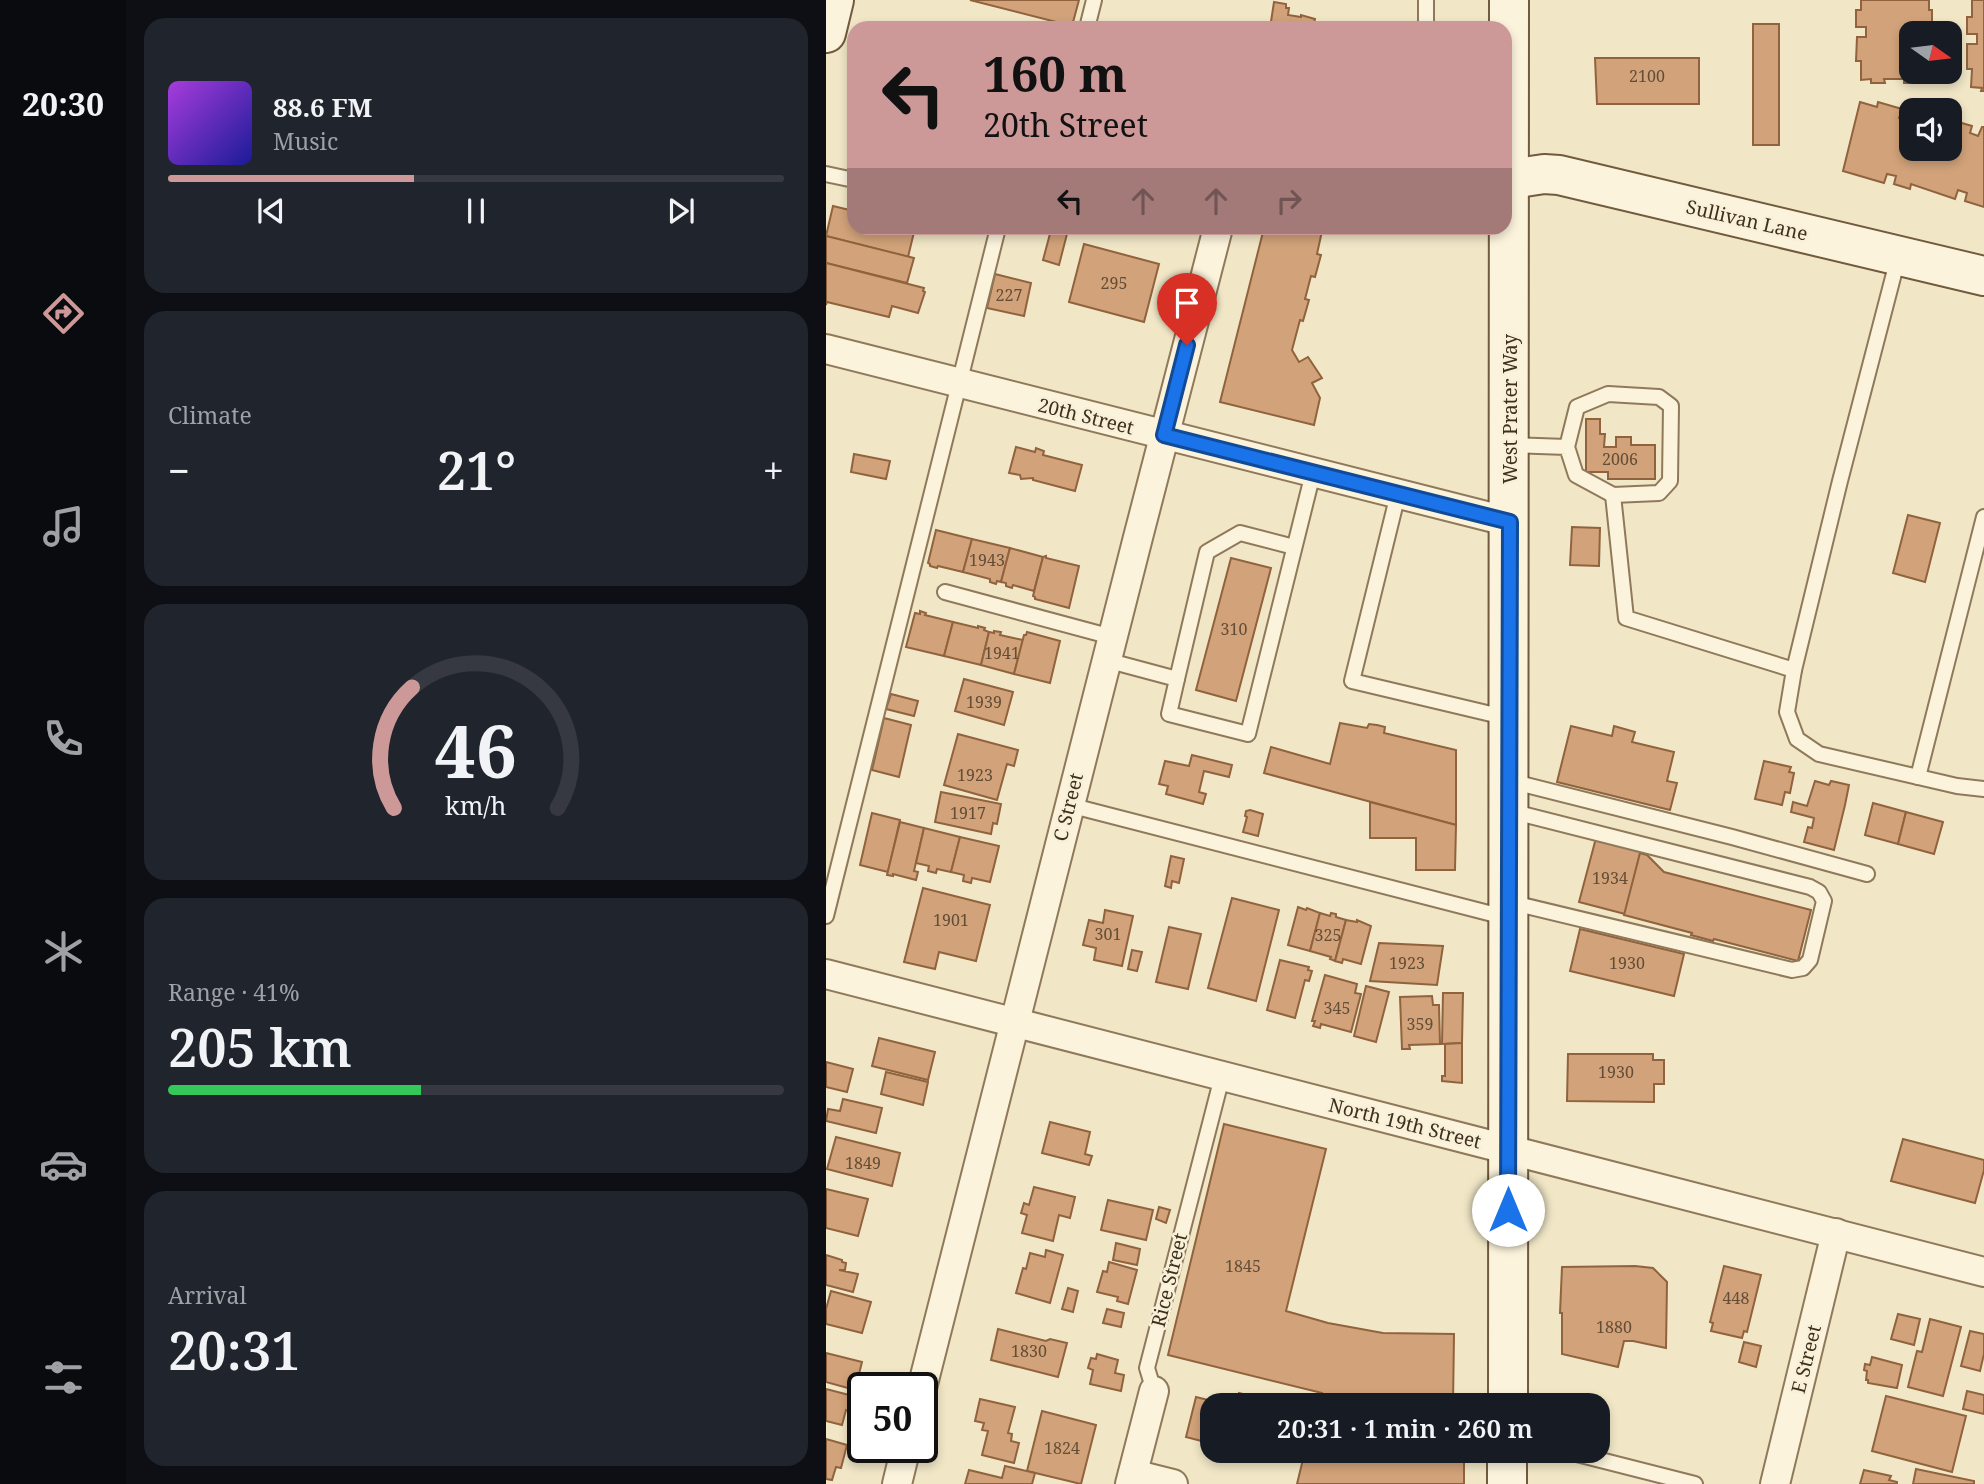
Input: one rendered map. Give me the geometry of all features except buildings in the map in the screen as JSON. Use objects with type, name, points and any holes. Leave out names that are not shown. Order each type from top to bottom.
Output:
[{"type":"main road","name":"West Prater Way","points":[[1509,0],[1509,21]]},
{"type":"main road","name":"Sullivan Lane","points":[[1512,179],[1544,174],[1559,175],[1984,276]]},
{"type":"main road","name":"West Prater Way","points":[[1508,235],[1510,445],[1508,1393]]},
{"type":"main road","points":[[1507,1463],[1507,1484]]},
{"type":"street","name":"C Street","points":[[926,1372],[1216,235]]},
{"type":"street","name":"20th Street","points":[[826,349],[1510,522]]},
{"type":"street","name":"North 19th Street","points":[[826,974],[1984,1272]]},
{"type":"street","name":"E Street","points":[[1775,1484],[1836,1233]]},
{"type":"street","name":"Rice Street","points":[[1132,1479],[1154,1391]]},
{"type":"street","points":[[897,1484],[902,1463]]},
{"type":"street","points":[[1132,1479],[1172,1484]]},
{"type":"lane","points":[[1089,21],[1094,0]]},
{"type":"lane","points":[[1426,0],[1426,21]]},
{"type":"lane","points":[[826,174],[847,178]]},
{"type":"lane","points":[[826,916],[996,235]]},
{"type":"lane","points":[[1899,256],[1840,481],[1794,670],[1787,712],[1797,739],[1819,754],[1957,786],[1984,789]]},
{"type":"lane","points":[[1608,394],[1659,397],[1671,406],[1670,481],[1659,493],[1613,495],[1576,475],[1567,447],[1577,407],[1608,394]]},
{"type":"lane","points":[[1510,445],[1567,447]]},
{"type":"lane","points":[[1294,547],[1240,533],[1207,552],[1169,714],[1248,734],[1313,473]]},
{"type":"lane","points":[[1398,494],[1352,681],[1509,718]]},
{"type":"lane","points":[[1613,495],[1626,618],[1794,670]]},
{"type":"lane","points":[[1918,777],[1984,517]]},
{"type":"lane","points":[[945,592],[1109,648],[1177,678]]},
{"type":"lane","points":[[1069,805],[1508,910],[1792,970],[1803,968],[1810,960],[1824,901],[1819,892],[1810,887],[1508,796]]},
{"type":"lane","points":[[1508,796],[1732,837],[1867,874]]},
{"type":"lane","name":"Rice Street","points":[[1154,1391],[1147,1368],[1222,1077]]},
{"type":"lane","points":[[1610,1462],[1695,1484]]},
{"type":"route","points":[[1187,345],[1164,435],[1510,522],[1508,1210]]}]
